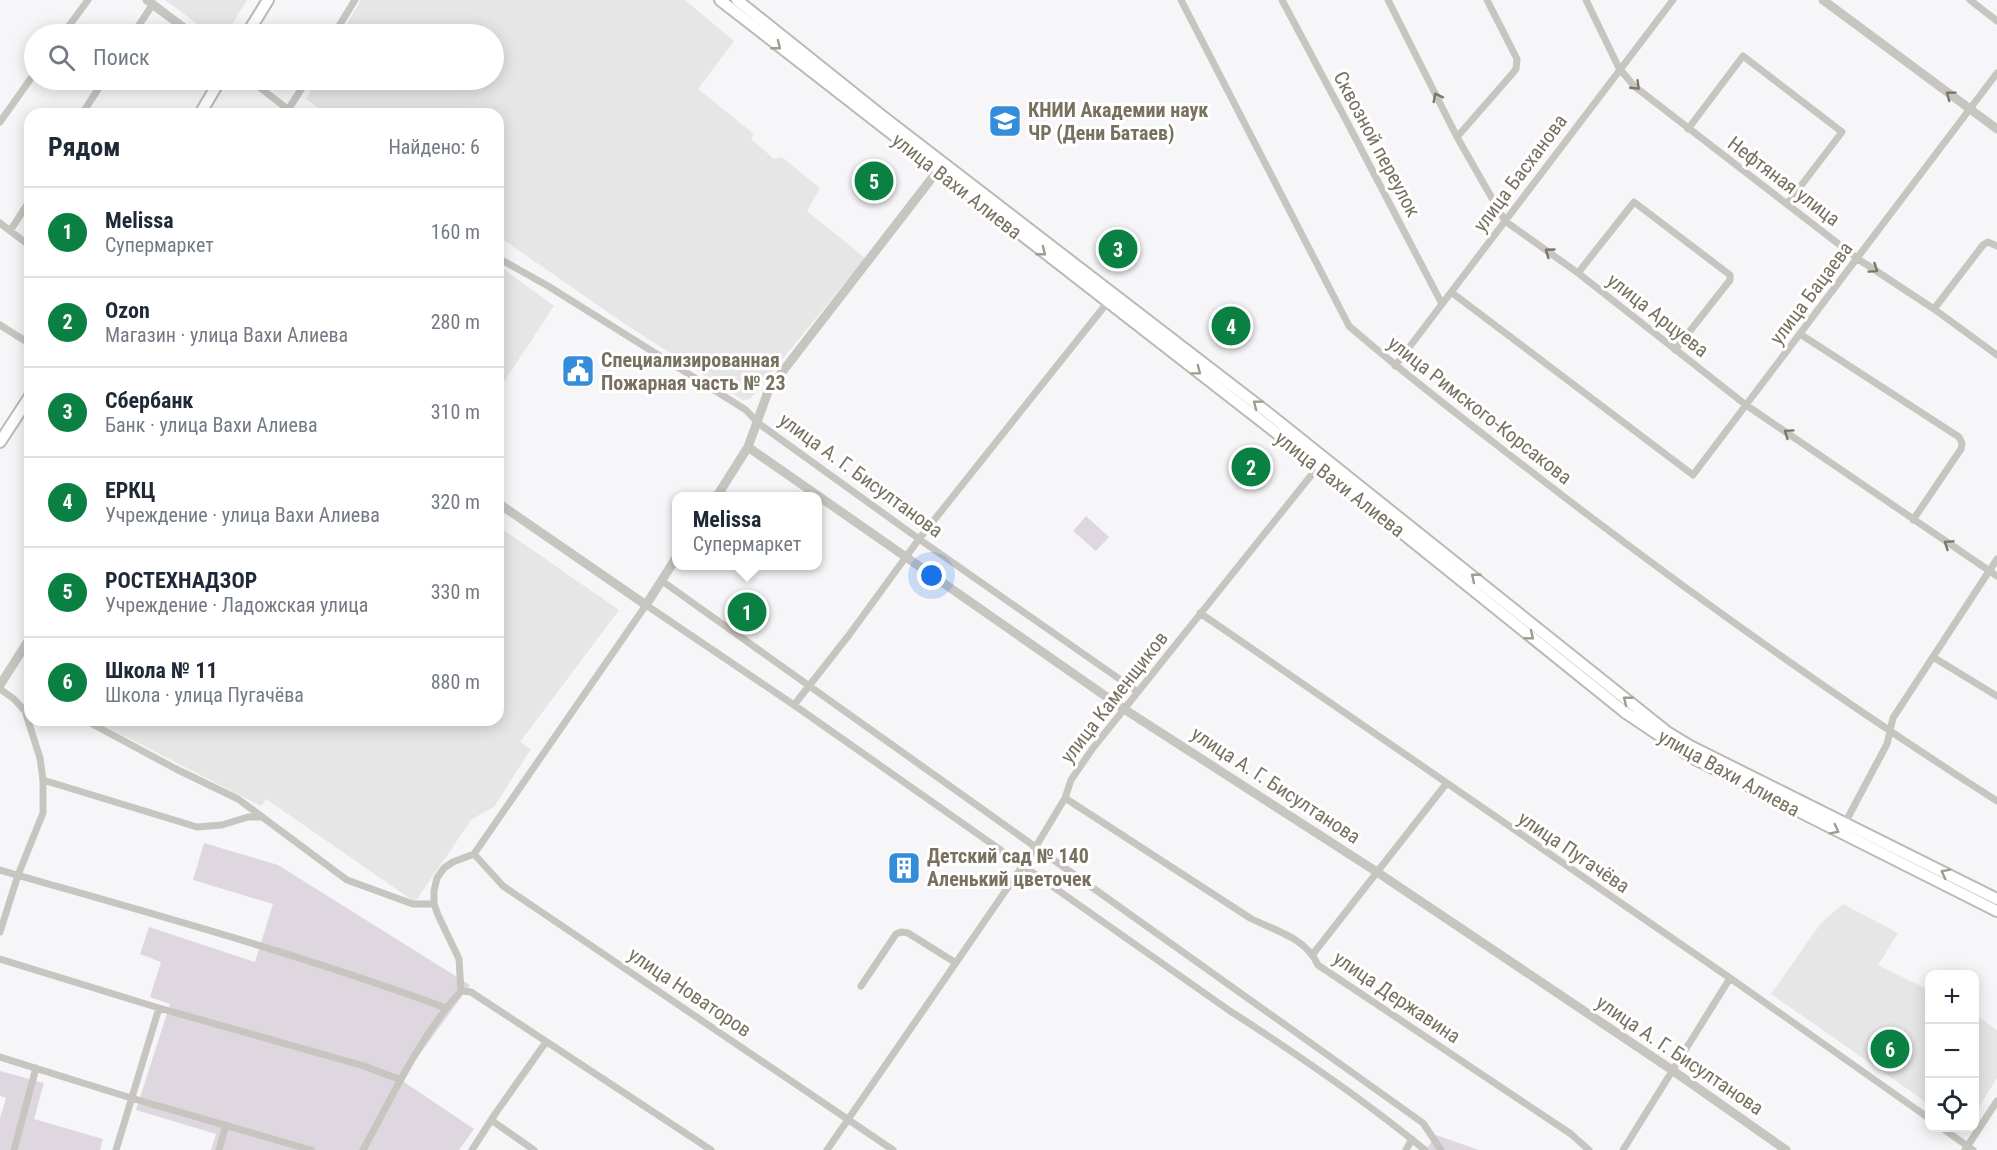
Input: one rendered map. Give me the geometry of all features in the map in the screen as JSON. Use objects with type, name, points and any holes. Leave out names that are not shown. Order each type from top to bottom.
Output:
[{"type":"main road","points":[[253,24],[268,0]]},
{"type":"main road","name":"улица Вахи Алиева","points":[[720,0],[941,167],[1667,732],[1690,746],[1997,899]]},
{"type":"main road","name":"улица Вахи Алиева","points":[[737,0],[1107,303],[1322,462],[1626,713],[1671,746],[1997,911]]},
{"type":"main road","points":[[204,108],[214,90]]},
{"type":"main road","points":[[0,442],[24,405]]},
{"type":"street","points":[[70,24],[88,0]]},
{"type":"street","points":[[339,24],[354,0]]},
{"type":"street","name":"улица Римского-Корсакова","points":[[1181,0],[1349,326],[1395,366],[1632,550],[1890,732],[1997,801]]},
{"type":"street","name":"Сквозной переулок","points":[[1282,0],[1442,304]]},
{"type":"street","name":"улица Арцуева","points":[[1388,0],[1457,137],[1505,221],[1578,273],[1746,405],[1997,576]]},
{"type":"street","points":[[1457,137],[1512,74],[1517,63],[1515,54],[1487,0]]},
{"type":"street","name":"Нефтяная улица","points":[[1586,0],[1619,68],[1634,86],[1858,259],[1934,309],[1997,355]]},
{"type":"street","name":"улица Басханова","points":[[1395,366],[1619,68],[1673,0]]},
{"type":"street","points":[[1823,0],[1997,129]]},
{"type":"street","points":[[1970,0],[1997,21]]},
{"type":"street","points":[[138,24],[150,2],[179,24]]},
{"type":"street","points":[[1689,129],[1743,56],[1842,132],[1787,204]]},
{"type":"street","name":"улица Бацаева","points":[[1451,292],[1694,475],[1997,73]]},
{"type":"street","points":[[0,122],[24,88]]},
{"type":"street","points":[[86,108],[98,90]]},
{"type":"street","points":[[262,90],[283,108]]},
{"type":"street","points":[[292,108],[302,90]]},
{"type":"street","points":[[720,492],[748,447],[770,389],[941,167]]},
{"type":"street","points":[[1578,273],[1634,202],[1730,275],[1730,280],[1675,350]]},
{"type":"street","points":[[10,231],[24,209]]},
{"type":"street","points":[[0,223],[24,242]]},
{"type":"street","points":[[1934,309],[1983,245],[1988,242],[1997,246]]},
{"type":"street","name":"улица А. Г. Бисултанова","points":[[504,261],[548,286],[746,410],[758,423],[919,539],[1138,692]]},
{"type":"street","points":[[794,705],[849,635],[919,539],[1107,303]]},
{"type":"street","points":[[0,325],[24,340]]},
{"type":"street","points":[[1800,334],[1959,437],[1962,442],[1960,449],[1913,520]]},
{"type":"street","name":"улица А. Г. Бисултанова","points":[[748,447],[812,492]]},
{"type":"street","name":"улица Каменщиков","points":[[827,1150],[1035,848],[1065,798],[1071,780],[1124,709],[1322,462]]},
{"type":"street","name":"улица А. Г. Бисултанова","points":[[822,499],[1124,709],[1377,872],[1672,1070],[1786,1150]]},
{"type":"street","points":[[504,507],[794,705],[1230,1011],[1285,1047],[1425,1150]]},
{"type":"street","points":[[1845,823],[1887,744],[1893,718],[1997,559]]},
{"type":"street","points":[[363,1150],[414,1056],[446,1008],[461,991],[459,959],[434,904],[437,878],[444,868],[453,862],[474,854],[672,565]]},
{"type":"street","points":[[662,581],[1423,1123],[1441,1150]]},
{"type":"street","name":"улица Пугачёва","points":[[1200,613],[1730,978],[1925,1116]]},
{"type":"street","points":[[24,648],[0,687],[24,708]]},
{"type":"street","points":[[1934,657],[1997,696]]},
{"type":"street","points":[[0,932],[18,875],[43,813],[44,780],[32,726]]},
{"type":"street","points":[[96,726],[176,769],[231,795],[347,880],[413,904],[434,904]]},
{"type":"street","points":[[44,780],[197,827],[222,825],[248,817],[261,817]]},
{"type":"street","points":[[1313,954],[1446,784]]},
{"type":"street","name":"улица Державина","points":[[1065,798],[1250,918],[1292,937],[1313,954],[1318,965],[1571,1134],[1589,1150]]},
{"type":"street","name":"улица Новаторов","points":[[474,854],[502,886],[849,1118],[893,1150]]},
{"type":"street","points":[[0,870],[265,948],[446,1008]]},
{"type":"street","points":[[861,986],[896,934],[901,932],[908,933],[956,963]]},
{"type":"street","points":[[0,959],[159,1008],[364,1066],[401,1080]]},
{"type":"street","points":[[1623,1150],[1730,978]]},
{"type":"street","points":[[461,991],[471,992],[711,1150]]},
{"type":"street","points":[[116,1150],[159,1008]]},
{"type":"street","points":[[472,1150],[546,1042]]},
{"type":"street","points":[[0,1057],[311,1150]]},
{"type":"street","points":[[14,1150],[36,1068]]},
{"type":"street","points":[[1947,1132],[1968,1149],[1997,1101]]},
{"type":"street","points":[[491,1120],[534,1150]]},
{"type":"street","points":[[219,1150],[226,1125]]},
{"type":"street","points":[[1406,1150],[1412,1139]]},
{"type":"shaded area","points":[[165,0],[247,0],[232,24],[197,24]]},
{"type":"shaded area","points":[[361,0],[685,0],[734,41],[698,89],[754,134],[751,139],[774,159],[782,157],[820,188],[807,211],[865,258],[750,399],[743,400],[622,322],[504,240],[504,108],[318,108],[306,99],[311,90],[504,90],[504,24],[347,24]]},
{"type":"shaded area","points":[[504,269],[554,306],[504,382]]},
{"type":"shaded area","points":[[1086,516],[1109,537],[1096,551],[1073,531]]},
{"type":"shaded area","points":[[504,530],[619,610],[520,742],[531,749],[494,807],[472,819],[415,902],[266,799],[261,806],[105,726],[504,726]]},
{"type":"shaded area","points":[[204,843],[278,865],[470,985],[401,1080],[474,1129],[459,1150],[211,1150],[216,1134],[136,1110],[170,1004],[150,997],[161,962],[140,954],[149,927],[255,962],[273,904],[193,880]]},
{"type":"shaded area","points":[[1843,904],[1898,933],[1878,965],[1925,988],[1925,1101],[1771,994],[1821,923]]},
{"type":"shaded area","points":[[1979,1017],[1997,1030],[1997,1078],[1979,1107]]},
{"type":"shaded area","points":[[0,1071],[44,1083],[34,1119],[103,1139],[100,1150],[0,1150],[0,1118],[6,1098],[0,1096]]},
{"type":"shaded area","points":[[1436,1135],[1479,1150],[1426,1150]]},
{"type":"place","name":"КНИИ Академии наук ЧР (Дени Батаев)","points":[[1005,121]]},
{"type":"place","name":"РОСТЕХНАДЗОР","points":[[874,181]]},
{"type":"place","name":"Сбербанк","points":[[1118,249]]},
{"type":"place","name":"ЕРКЦ","points":[[1231,326]]},
{"type":"place","name":"Специализированная Пожарная часть № 23","points":[[578,371]]},
{"type":"place","name":"Ozon","points":[[1251,467]]},
{"type":"place","name":"Melissa","points":[[747,612]]},
{"type":"place","name":"Детский сад № 140 Аленький цветочек","points":[[904,868]]},
{"type":"place","name":"Школа № 11","points":[[1890,1049]]}]
